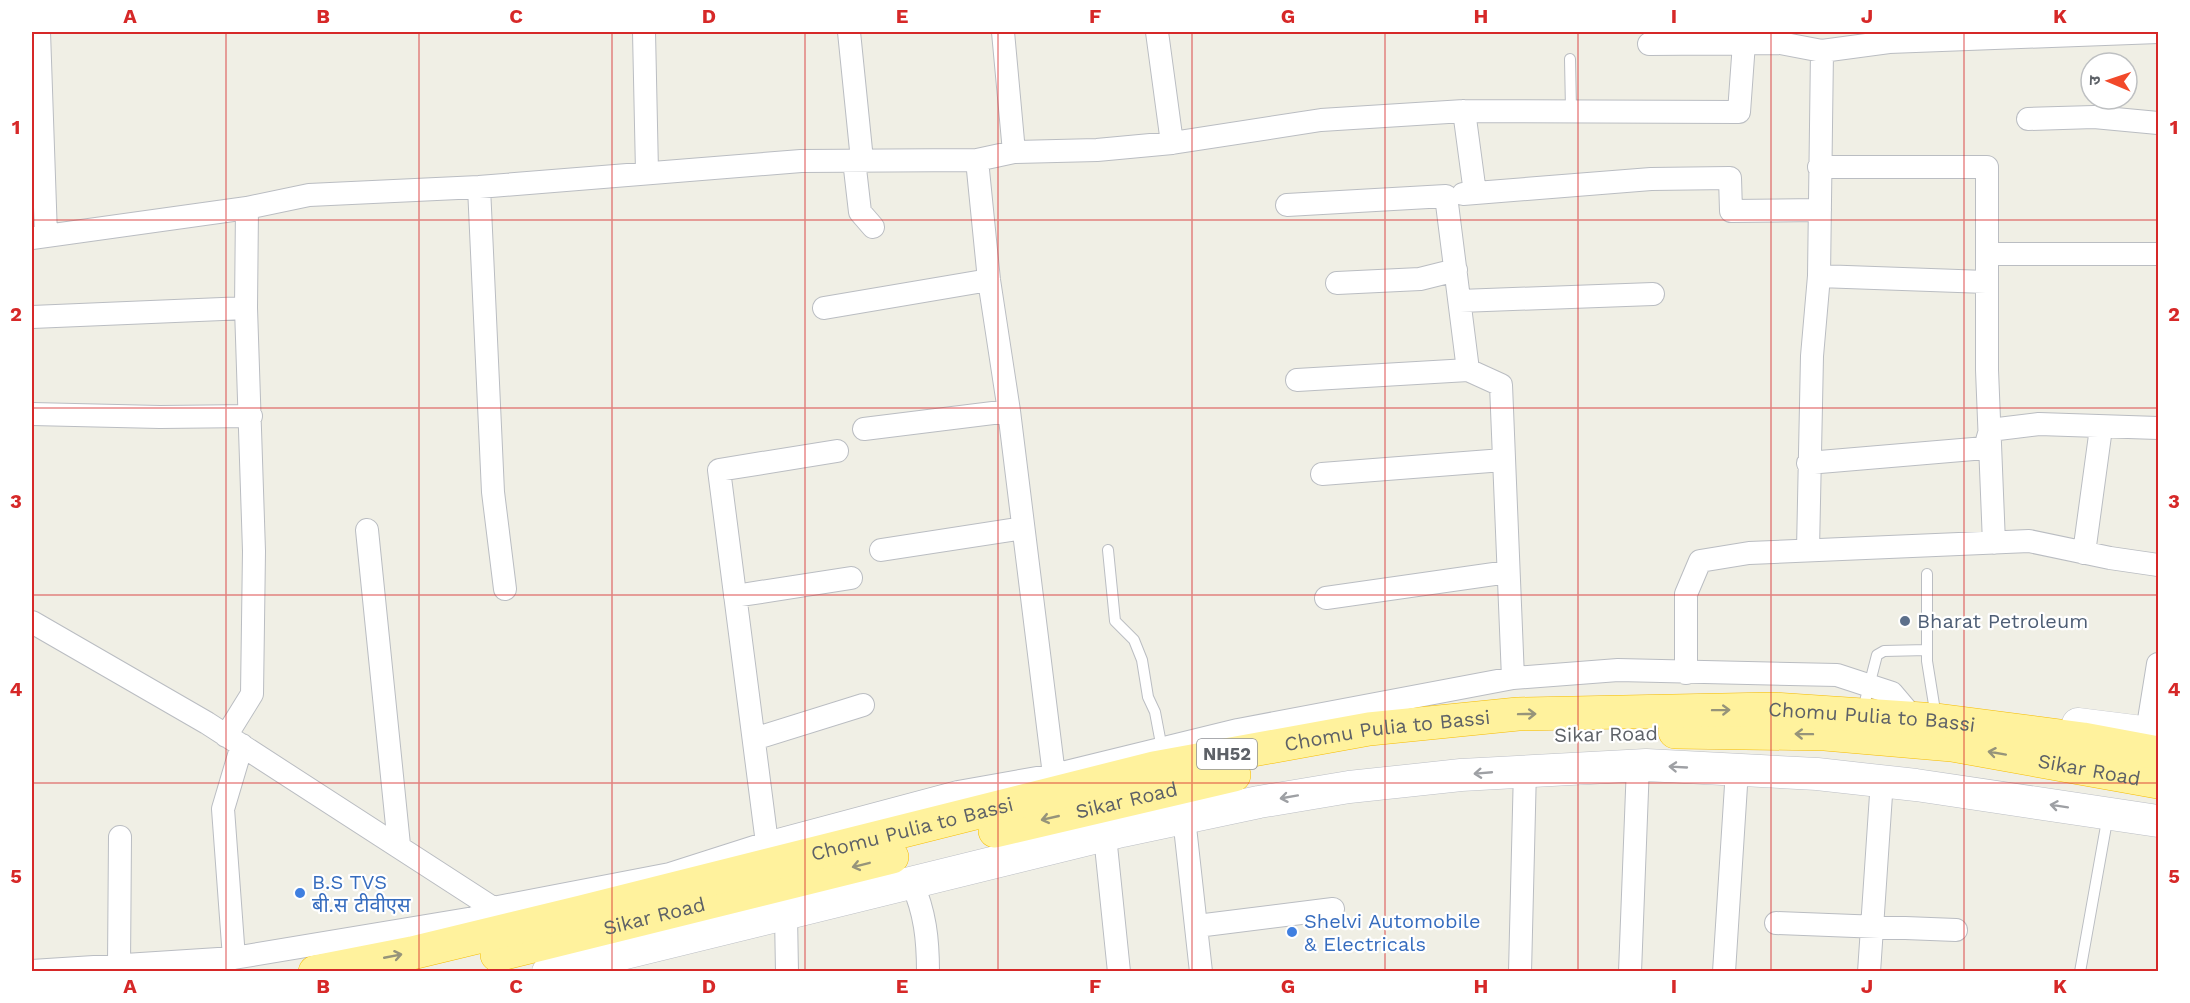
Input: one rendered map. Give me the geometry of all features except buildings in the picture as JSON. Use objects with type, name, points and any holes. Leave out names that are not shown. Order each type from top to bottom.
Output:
[{"type":"highway","name":"Chomu Pulia to Bassi","points":[[315,972],[536,923],[1154,768],[1368,729],[1518,714],[1772,709],[1864,700],[1925,719],[2083,739],[2155,740]]},
{"type":"highway","name":"Sikar Road","points":[[428,972],[1062,815],[1220,778],[1366,750],[1480,738],[1632,732],[1825,734],[1952,746],[2158,782]]},
{"type":"main road","points":[[548,972],[1184,818],[1349,787],[1525,769],[1638,765],[1817,774],[1882,780],[2158,821]]},
{"type":"street","points":[[39,32],[39,237],[247,208],[309,195],[479,187],[801,161],[977,160],[1014,152],[1097,150],[1172,143],[1321,120],[1464,111],[1740,112],[1744,43]]},
{"type":"street","points":[[644,32],[647,172]]},
{"type":"street","points":[[849,32],[860,212],[873,227]]},
{"type":"street","points":[[1002,32],[1014,152]]},
{"type":"street","points":[[1157,32],[1172,143]]},
{"type":"street","points":[[1649,44],[1780,44],[1822,51],[1889,42],[2158,32]]},
{"type":"street","points":[[1808,550],[1812,356],[1819,276],[1822,51]]},
{"type":"street","points":[[1464,111],[1475,193]]},
{"type":"street","points":[[2028,119],[2094,117],[2158,123]]},
{"type":"street","points":[[977,160],[989,280],[1009,411],[1054,775]]},
{"type":"street","points":[[1819,167],[1987,167],[1986,282],[1994,543]]},
{"type":"street","points":[[1287,205],[1446,196],[1651,179],[1730,178],[1731,211],[1820,210]]},
{"type":"street","points":[[479,187],[494,492],[505,589]]},
{"type":"street","points":[[1446,196],[1468,370]]},
{"type":"street","points":[[234,958],[223,809],[234,741],[252,694],[254,551],[246,308],[247,208]]},
{"type":"street","points":[[1987,254],[2158,254]]},
{"type":"street","points":[[1337,283],[1420,279],[1456,270]]},
{"type":"street","points":[[1819,276],[1986,282]]},
{"type":"street","points":[[824,308],[989,280]]},
{"type":"street","points":[[1460,301],[1653,294]]},
{"type":"street","points":[[32,317],[246,308]]},
{"type":"street","points":[[1297,380],[1468,370],[1501,385],[1513,678]]},
{"type":"street","points":[[864,429],[1009,411]]},
{"type":"street","points":[[32,414],[160,417],[251,416]]},
{"type":"street","points":[[1990,430],[2040,424],[2101,428],[2158,428]]},
{"type":"street","points":[[2084,553],[2101,428]]},
{"type":"street","points":[[1808,463],[1985,448],[1990,430]]},
{"type":"street","points":[[767,843],[719,470],[837,451]]},
{"type":"street","points":[[1322,474],[1503,460]]},
{"type":"street","points":[[881,550],[1023,528]]},
{"type":"street","points":[[367,530],[399,845]]},
{"type":"street","points":[[1686,673],[1686,594],[1700,561],[1749,553],[2029,541],[2158,565]]},
{"type":"street","points":[[1326,598],[1508,572]]},
{"type":"street","points":[[735,596],[851,578]]},
{"type":"street","points":[[32,622],[234,741],[399,845],[493,908]]},
{"type":"street","points":[[2155,740],[2158,664]]},
{"type":"street","points":[[32,971],[234,958],[474,918],[493,908],[670,874],[767,843],[958,792],[1054,775],[1238,730],[1513,678],[1618,670],[1837,675],[1864,700]]},
{"type":"street","points":[[754,739],[863,705]]},
{"type":"street","points":[[1630,972],[1638,765]]},
{"type":"street","points":[[1520,972],[1525,769]]},
{"type":"street","points":[[1724,972],[1737,770]]},
{"type":"street","points":[[1869,972],[1882,780]]},
{"type":"street","points":[[1184,818],[1201,972]]},
{"type":"street","points":[[1105,836],[1119,972]]},
{"type":"street","points":[[119,965],[120,837]]},
{"type":"street","points":[[912,883],[923,906],[927,928],[928,972]]},
{"type":"street","points":[[1197,926],[1333,909]]},
{"type":"street","points":[[786,915],[787,972]]},
{"type":"street","points":[[1776,923],[1956,930]]},
{"type":"lane","points":[[1570,60],[1571,110]]},
{"type":"lane","points":[[1108,550],[1115,621],[1134,640],[1142,660],[1148,697],[1155,712],[1162,749]]},
{"type":"lane","points":[[1925,719],[1927,574]]},
{"type":"lane","points":[[1864,700],[1877,655],[1884,651],[1927,650]]},
{"type":"lane","points":[[2080,972],[2108,814]]},
{"type":"place","name":"Bharat Petroleum","points":[[1905,621]]},
{"type":"place","name":"B.S TVS बी.स टीवीएस","points":[[300,893]]},
{"type":"place","name":"Shelvi Automobile & Electricals","points":[[1292,932]]}]
